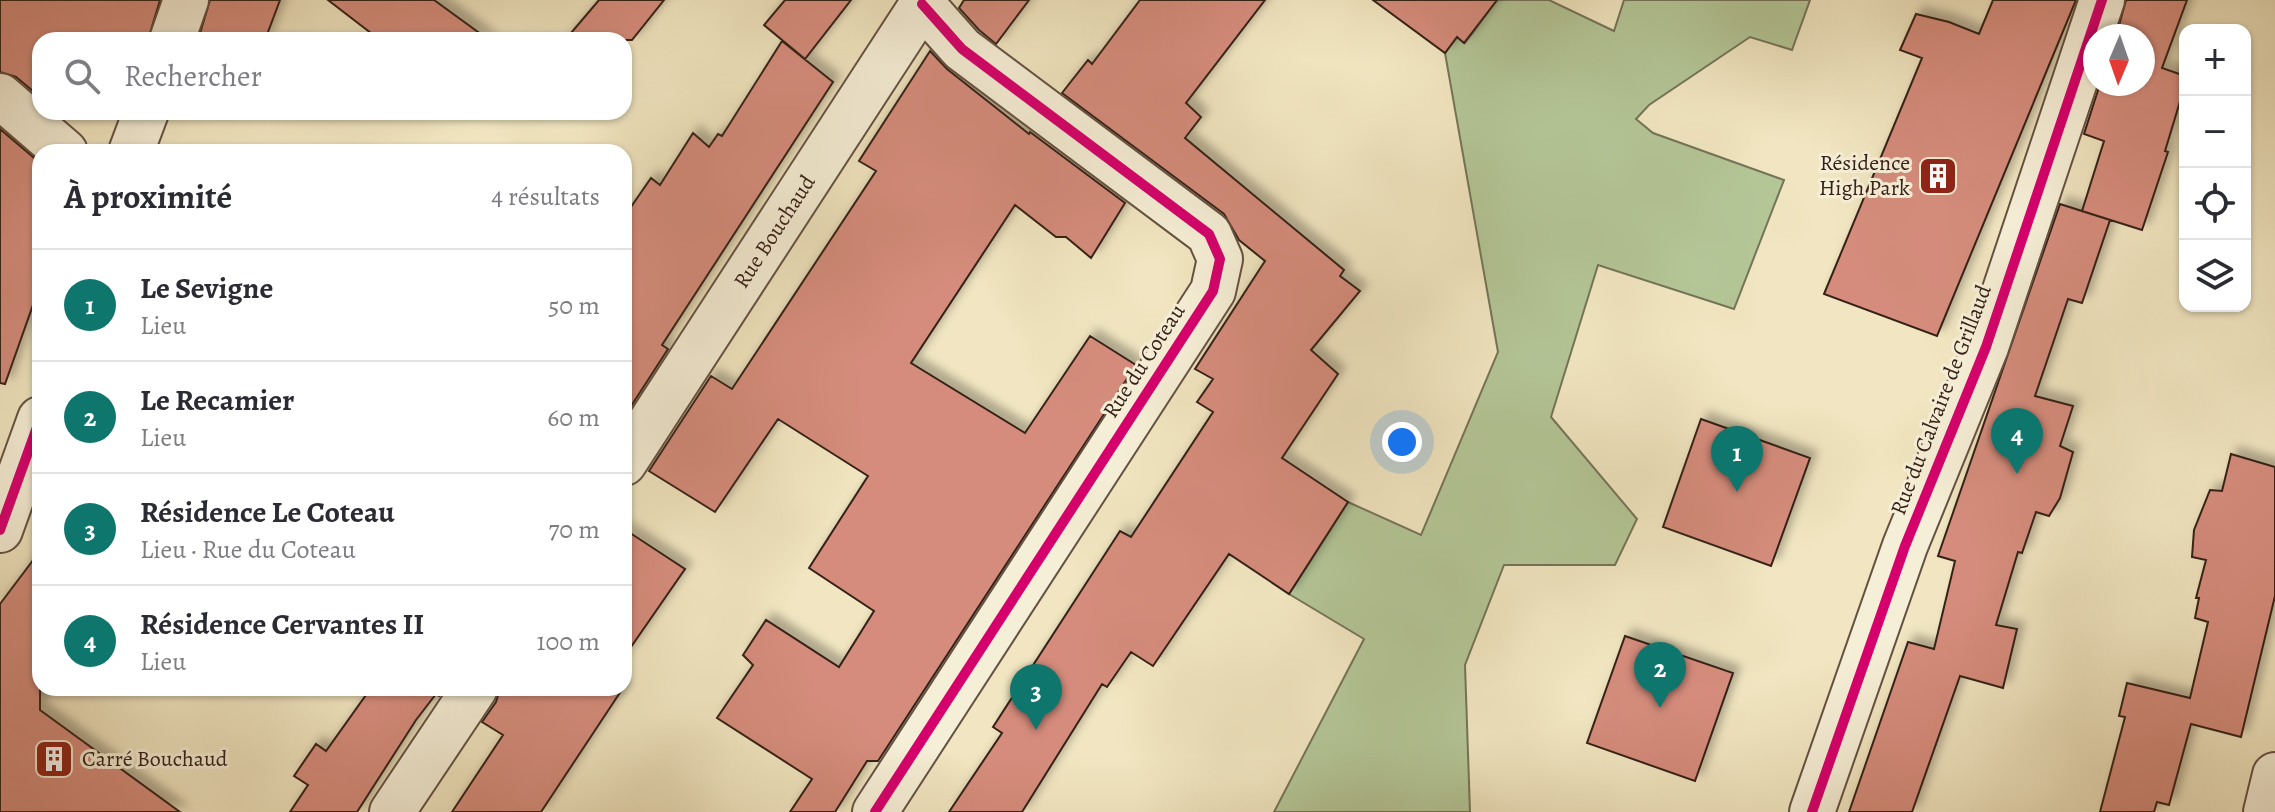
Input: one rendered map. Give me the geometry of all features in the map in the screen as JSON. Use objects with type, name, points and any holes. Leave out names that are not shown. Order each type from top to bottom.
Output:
[{"type":"street","points":[[175,32],[186,0]]},
{"type":"street","name":"Rue du Calvaire de Grillaud","points":[[1812,812],[1905,546],[1986,347],[2102,0]]},
{"type":"street","name":"Rue Bouchaud","points":[[632,451],[924,2]]},
{"type":"street","name":"Rue du Coteau","points":[[875,812],[1213,291],[1220,259],[1209,234],[962,49],[924,2]]},
{"type":"street","points":[[0,96],[56,144]]},
{"type":"street","points":[[134,144],[143,120]]},
{"type":"street","points":[[0,530],[32,441]]},
{"type":"street","points":[[392,812],[470,696]]},
{"type":"street","points":[[2266,812],[2275,775]]},
{"type":"green space","points":[[1497,0],[1549,0],[1614,31],[1624,0],[1810,0],[1792,50],[1750,37],[1649,105],[1636,119],[1653,133],[1784,180],[1734,309],[1598,265],[1551,417],[1637,519],[1615,565],[1504,565],[1465,665],[1470,812],[1274,812],[1364,639],[1289,594],[1348,502],[1421,535],[1498,352],[1445,53],[1457,37],[1465,43]]},
{"type":"building","points":[[0,0],[160,0],[150,32],[32,32],[32,90],[16,77],[0,72]]},
{"type":"building","points":[[210,0],[280,0],[268,32],[200,32]]},
{"type":"building","points":[[328,0],[434,0],[478,32],[370,32]]},
{"type":"building","points":[[599,0],[664,0],[632,40],[632,32],[572,32]]},
{"type":"building","points":[[785,0],[851,0],[805,59],[764,25]]},
{"type":"building","points":[[964,0],[1029,0],[996,44],[959,8]]},
{"type":"building","points":[[1140,0],[1265,0],[1186,103],[1201,117],[1185,138],[1344,270],[1340,276],[1360,291],[1311,350],[1338,374],[1282,458],[1348,502],[1289,594],[1229,554],[1153,666],[1131,652],[1107,687],[1102,684],[1022,812],[949,812],[1002,733],[993,727],[1120,531],[1131,537],[1213,412],[1197,402],[1213,379],[1195,369],[1265,261],[1239,240],[1224,214],[1062,93],[1088,60],[1092,64]]},
{"type":"building","points":[[1373,0],[1497,0],[1464,43],[1457,37],[1445,53]]},
{"type":"building","name":"Résidence High Park","points":[[1993,0],[2076,0],[1937,336],[1824,294],[1922,58],[1900,50],[1916,14],[1979,34]]},
{"type":"building","points":[[2126,0],[2187,0],[2162,68],[2179,74],[2179,105],[2165,151],[2168,152],[2142,230],[2082,211],[2104,141],[2084,134],[2096,96],[2155,96],[2155,24],[2119,24]]},
{"type":"building","points":[[782,41],[833,82],[662,345],[668,349],[632,405],[632,205],[651,178],[660,185],[693,133],[709,147],[718,134],[722,136]]},
{"type":"building","points":[[930,51],[947,69],[1029,134],[1125,203],[1091,258],[1066,237],[1056,237],[1015,205],[911,363],[1025,433],[1090,336],[1136,365],[878,761],[867,761],[835,812],[790,812],[812,779],[717,718],[753,665],[743,655],[766,620],[839,667],[874,611],[809,568],[868,476],[778,419],[715,512],[649,471],[711,376],[732,389],[876,171],[859,161]]},
{"type":"building","points":[[0,129],[32,156],[32,308],[5,384],[0,383]]},
{"type":"building","points":[[2060,204],[2110,220],[2082,303],[2068,299],[2035,396],[2073,406],[2060,446],[2073,452],[2060,498],[2049,516],[2036,512],[2022,553],[2018,552],[1996,625],[2017,629],[2003,688],[1960,676],[1912,812],[1849,812],[1908,642],[1934,649],[1955,561],[1938,556]]},
{"type":"building","points":[[1701,419],[1810,458],[1771,566],[1663,527]]},
{"type":"building","points":[[2231,454],[2275,467],[2275,596],[2241,737],[2191,724],[2169,805],[2157,802],[2154,812],[2100,812],[2125,717],[2119,716],[2127,683],[2190,698],[2208,622],[2195,618],[2199,598],[2196,598],[2206,560],[2192,557],[2194,530],[2210,490],[2222,491]]},
{"type":"building","points":[[632,534],[685,569],[632,645]]},
{"type":"building","name":"Carré Bouchaud","points":[[32,562],[32,696],[40,696],[40,710],[180,812],[0,812],[0,604]]},
{"type":"building","points":[[1625,636],[1733,673],[1695,781],[1587,743]]},
{"type":"building","points":[[365,696],[434,696],[357,812],[290,812],[308,785],[294,776],[316,744],[326,751]]},
{"type":"building","points":[[498,696],[618,696],[541,812],[452,812],[503,735],[482,722]]},
{"type":"cycle path","points":[[1812,812],[1905,546],[1986,347],[2102,0]]},
{"type":"cycle path","points":[[875,812],[1213,291],[1220,259],[1209,234],[962,49],[922,4]]},
{"type":"cycle path","points":[[0,530],[32,441]]},
{"type":"place","name":"Résidence High Park","points":[[1938,176]]},
{"type":"place","name":"Résidence Cervantes II","points":[[2017,474]]},
{"type":"place","name":"Le Sevigne","points":[[1737,492]]},
{"type":"place","name":"Le Recamier","points":[[1660,708]]},
{"type":"place","name":"Résidence Le Coteau","points":[[1036,730]]},
{"type":"place","name":"Carré Bouchaud","points":[[54,759]]}]
